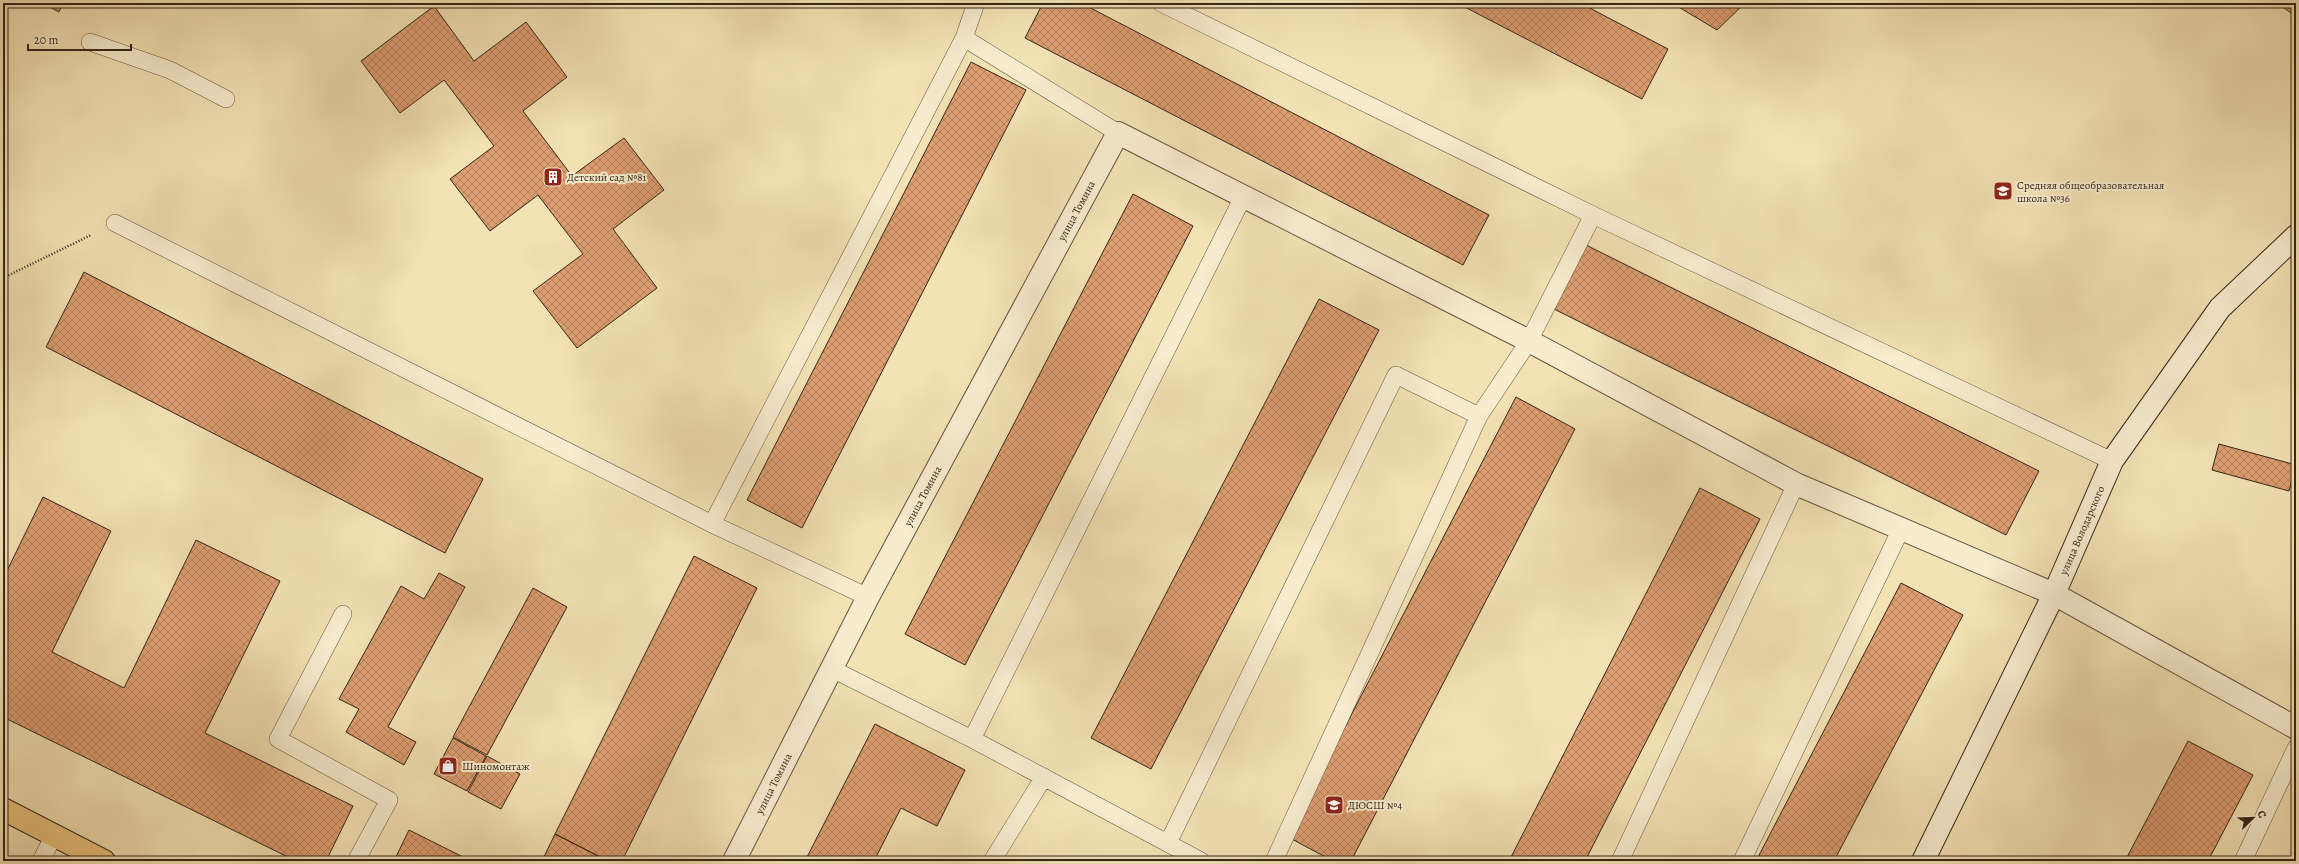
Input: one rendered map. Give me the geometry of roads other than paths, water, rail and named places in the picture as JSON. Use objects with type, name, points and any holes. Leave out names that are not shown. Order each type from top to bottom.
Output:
[{"type":"main road","points":[[3,809],[104,861]]},
{"type":"street","points":[[1118,133],[1529,341],[1796,484],[2054,594],[2296,728]]},
{"type":"street","name":"улица Томина","points":[[734,861],[868,597],[1118,133]]},
{"type":"street","name":"улица Володарского","points":[[1923,861],[2054,594],[2112,460],[2220,308],[2296,236]]},
{"type":"lane","points":[[712,524],[964,38],[976,3]]},
{"type":"lane","points":[[1161,3],[1593,214],[2112,460]]},
{"type":"lane","points":[[964,38],[1118,133]]},
{"type":"lane","points":[[90,42],[170,70],[226,99]]},
{"type":"lane","points":[[972,738],[1243,197]]},
{"type":"lane","points":[[1274,861],[1479,416],[1529,341],[1593,214]]},
{"type":"lane","points":[[115,223],[712,524],[868,597]]},
{"type":"lane","points":[[1168,843],[1396,375],[1479,416]]},
{"type":"lane","points":[[1620,861],[1796,484]]},
{"type":"lane","points":[[1742,861],[1901,529]]},
{"type":"lane","points":[[343,614],[278,739],[389,800],[356,861]]},
{"type":"lane","points":[[832,668],[972,738],[1201,861]]},
{"type":"lane","points":[[2243,861],[2296,748]]},
{"type":"lane","points":[[992,861],[1044,777]]},
{"type":"lane","points":[[41,861],[54,835]]},
{"type":"place","name":"Детский сад №81","points":[[553,177]]},
{"type":"place","name":"Средняя общеобразовательная школа №36","points":[[2003,191]]},
{"type":"place","name":"Шиномонтаж","points":[[448,766]]},
{"type":"place","name":"ДЮСШ №4","points":[[1334,805]]}]
